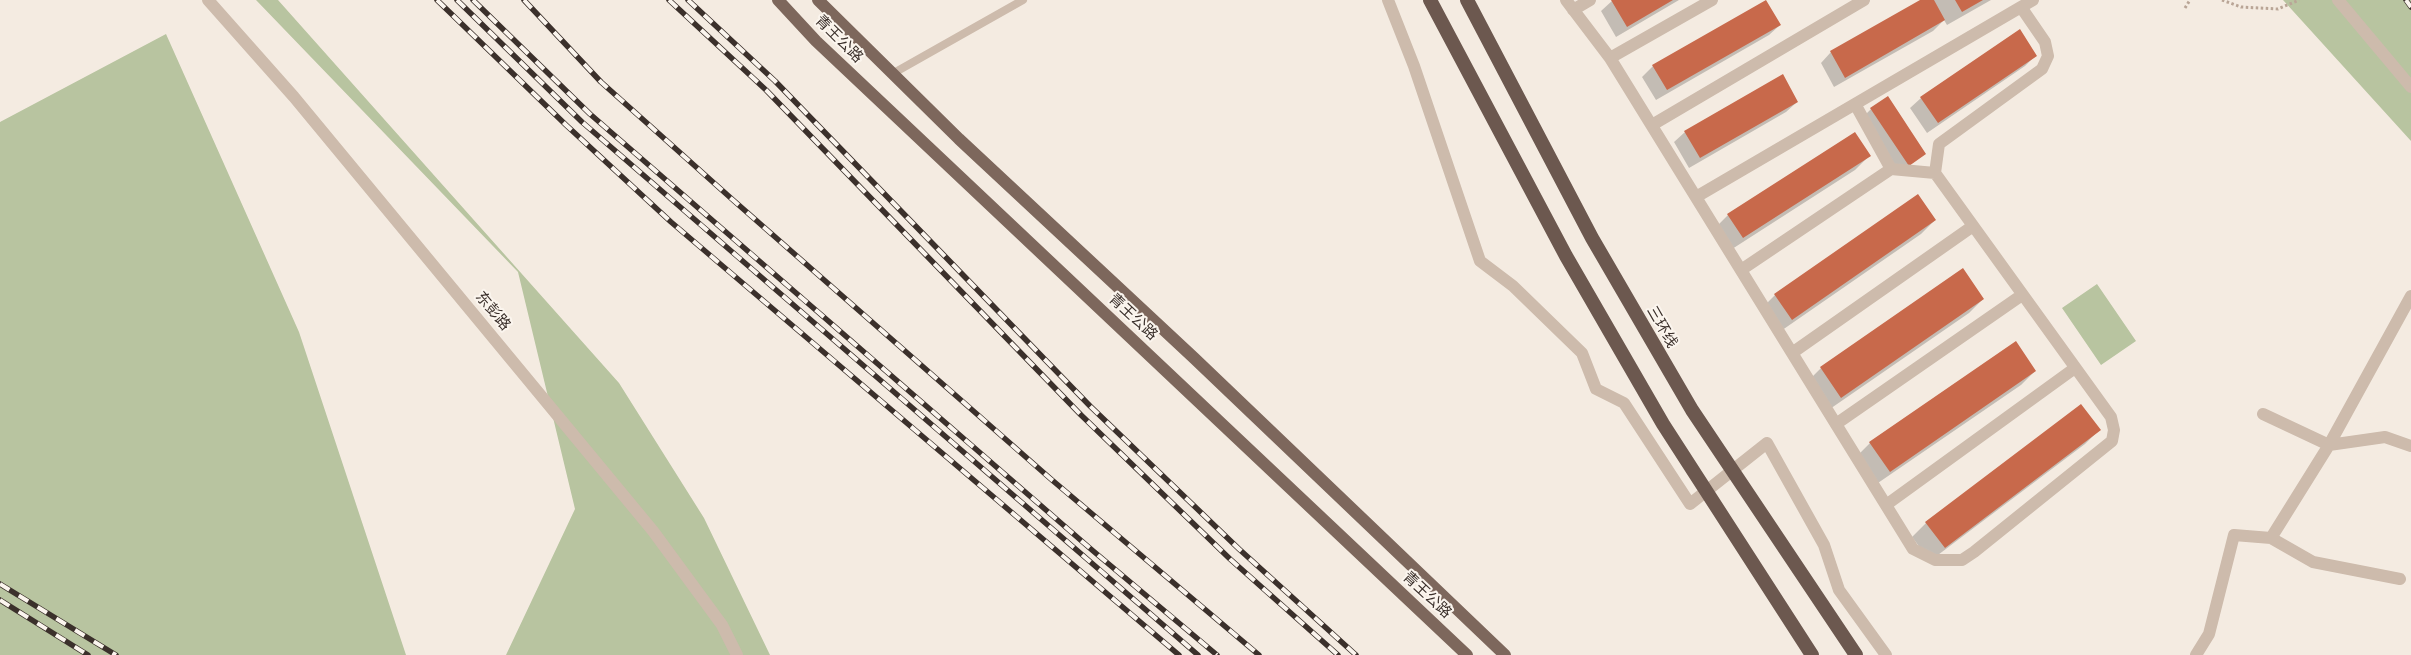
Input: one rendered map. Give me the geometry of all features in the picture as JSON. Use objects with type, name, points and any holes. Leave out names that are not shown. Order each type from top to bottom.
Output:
[{"type":"highway","points":[[1430,0],[1566,256],[1663,424],[1812,655]]},
{"type":"highway","name":"三环线","points":[[1467,0],[1592,238],[1692,410],[1856,655]]},
{"type":"main road","name":"青王公路","points":[[778,0],[816,41],[1467,655]]},
{"type":"main road","name":"青王公路","points":[[818,0],[892,74],[1505,655]]},
{"type":"street","name":"东彭路","points":[[208,0],[294,97],[653,531],[722,625],[737,655]]},
{"type":"street","points":[[1388,0],[1414,66],[1480,261],[1513,286],[1582,353],[1596,389],[1624,403],[1690,504],[1767,444],[1824,545],[1839,590],[1886,655]]},
{"type":"street","points":[[1590,0],[1569,5],[1610,58],[1913,549],[1935,560],[1962,560],[1974,552],[2112,441],[2114,430],[2111,417],[1935,173],[1939,144],[2042,69],[2048,56],[2045,42],[2021,8]]},
{"type":"street","points":[[1610,58],[1712,0]]},
{"type":"street","points":[[1652,126],[1864,0]]},
{"type":"street","points":[[1696,197],[2033,0]]},
{"type":"street","points":[[2338,0],[2411,87]]},
{"type":"street","points":[[1855,104],[1892,169]]},
{"type":"street","points":[[1741,270],[1892,169],[1935,173]]},
{"type":"street","points":[[1792,353],[1973,226]]},
{"type":"street","points":[[1836,424],[2022,295]]},
{"type":"street","points":[[2271,538],[2328,444],[2411,296]]},
{"type":"street","points":[[1886,504],[2075,368]]},
{"type":"street","points":[[2263,414],[2328,444],[2385,437],[2411,446]]},
{"type":"street","points":[[2196,655],[2209,634],[2234,535],[2271,538],[2313,562],[2400,579]]},
{"type":"lane","points":[[892,74],[1023,0]]},
{"type":"path","points":[[2185,8],[2190,0]]},
{"type":"path","points":[[2222,0],[2241,7],[2278,9],[2299,0]]},
{"type":"green space","points":[[256,0],[278,0],[619,383],[704,518],[770,655],[506,655],[575,509],[518,272]]},
{"type":"green space","points":[[2283,0],[2411,0],[2411,141]]},
{"type":"green space","points":[[166,34],[299,332],[406,655],[0,655],[0,122]]},
{"type":"green space","points":[[2097,284],[2136,341],[2101,365],[2062,308]]},
{"type":"building","points":[[1611,0],[1673,0],[1627,27]]},
{"type":"building","points":[[1766,0],[1781,25],[1667,90],[1652,65]]},
{"type":"building","points":[[1920,0],[1934,0],[1945,20],[1845,78],[1830,51]]},
{"type":"building","points":[[1955,0],[1983,0],[1962,12]]},
{"type":"building","points":[[2020,29],[2037,56],[1938,123],[1920,97]]},
{"type":"building","points":[[1783,74],[1798,102],[1700,158],[1684,131]]},
{"type":"building","points":[[1888,96],[1926,154],[1909,166],[1870,108]]},
{"type":"building","points":[[1855,132],[1871,156],[1743,238],[1727,214]]},
{"type":"building","points":[[1918,194],[1936,220],[1792,320],[1774,294]]},
{"type":"building","points":[[1963,268],[1984,299],[1841,398],[1820,367]]},
{"type":"building","points":[[2016,341],[2036,371],[1890,472],[1869,442]]},
{"type":"building","points":[[2081,404],[2101,430],[1945,548],[1925,522]]},
{"type":"railway","points":[[437,0],[566,125],[671,222],[1179,655]]},
{"type":"railway","points":[[457,0],[582,122],[1198,655]]},
{"type":"railway","points":[[473,0],[590,114],[1092,550],[1217,655]]},
{"type":"railway","points":[[524,0],[601,82],[733,200],[1052,480],[1259,655]]},
{"type":"railway","points":[[669,0],[766,90],[1081,415],[1230,559],[1338,655]]},
{"type":"railway","points":[[688,0],[775,81],[1090,406],[1239,549],[1356,655]]},
{"type":"railway","points":[[2406,0],[2411,7]]},
{"type":"railway","points":[[0,584],[116,655]]},
{"type":"railway","points":[[0,600],[88,655]]}]
